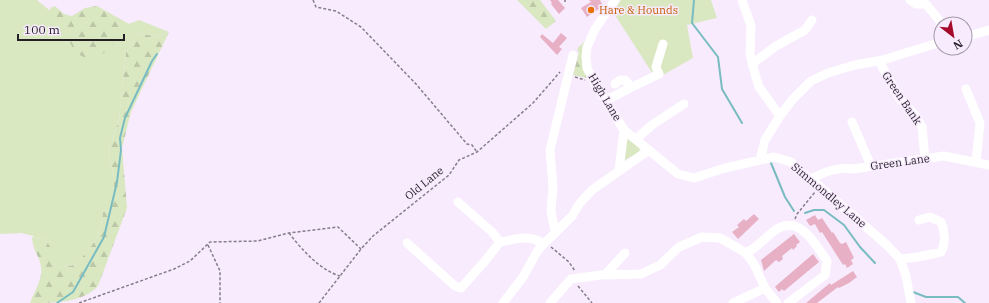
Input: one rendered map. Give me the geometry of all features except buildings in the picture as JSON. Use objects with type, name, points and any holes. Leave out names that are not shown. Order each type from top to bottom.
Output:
[{"type":"street","name":"High Lane","points":[[616,0],[595,29],[587,47],[588,68],[594,82],[607,100],[624,130]]},
{"type":"street","points":[[742,0],[751,26],[750,54],[759,87],[780,116]]},
{"type":"street","points":[[910,0],[916,4],[929,2],[937,16]]},
{"type":"street","points":[[752,64],[776,46],[805,30],[812,20]]},
{"type":"street","points":[[973,35],[989,30]]},
{"type":"street","points":[[607,100],[659,74],[656,67],[663,44]]},
{"type":"street","points":[[760,160],[765,140],[780,116],[811,81],[820,76],[855,64],[879,61],[933,44]]},
{"type":"street","points":[[555,232],[551,211],[553,187],[550,150],[565,74],[573,54]]},
{"type":"street","name":"Green Bank","points":[[879,61],[900,99],[915,115],[922,127],[925,159]]},
{"type":"street","points":[[616,84],[620,80],[625,80],[628,83],[628,90]]},
{"type":"street","points":[[966,89],[980,123],[976,162]]},
{"type":"street","points":[[636,139],[652,125],[684,104]]},
{"type":"street","points":[[852,122],[871,166]]},
{"type":"street","points":[[619,170],[624,130]]},
{"type":"street","name":"Simmondley Lane","points":[[624,130],[678,174],[694,178],[725,168],[774,157],[791,162],[799,172],[811,179],[888,246],[900,259],[906,276],[911,303]]},
{"type":"street","points":[[503,303],[544,243],[572,216],[580,202],[592,190],[649,150]]},
{"type":"street","name":"Green Lane","points":[[811,179],[825,172],[840,168],[853,169],[944,156],[989,165]]},
{"type":"street","points":[[458,202],[492,232],[500,242]]},
{"type":"street","points":[[900,259],[943,256],[944,234],[941,222],[930,217],[919,220]]},
{"type":"street","points":[[746,253],[758,247],[768,235],[781,226],[794,225],[803,230],[827,261],[826,274],[788,303]]},
{"type":"street","points":[[407,243],[455,286],[461,288],[500,242],[520,237],[530,237],[544,243]]},
{"type":"street","points":[[550,303],[575,278],[641,274],[660,265],[679,247],[702,237],[720,238],[746,253],[754,264],[765,288],[777,303]]},
{"type":"street","points":[[605,275],[625,253]]},
{"type":"street","points":[[733,303],[765,288]]},
{"type":"path","points":[[313,0],[316,7],[336,11],[361,27],[416,84],[467,144],[472,145],[477,152]]},
{"type":"path","points":[[565,74],[594,82]]},
{"type":"path","name":"Old Lane","points":[[319,303],[360,249],[408,207],[449,175],[459,160],[477,152],[565,74]]},
{"type":"path","points":[[794,225],[797,214],[820,187]]},
{"type":"path","points":[[79,303],[190,262],[214,241],[258,241],[289,233],[338,226],[360,249]]},
{"type":"path","points":[[289,233],[313,259],[331,273],[340,276]]},
{"type":"path","points":[[544,243],[569,262],[575,278],[592,303]]},
{"type":"path","points":[[208,245],[220,271],[220,303]]},
{"type":"green space","points":[[0,0],[37,0],[54,14],[126,25],[139,20],[169,32],[158,37],[138,33],[126,53],[119,119],[108,153],[114,176],[114,191],[111,210],[103,212],[102,221],[95,241],[75,265],[63,267],[45,239],[32,238],[34,236],[21,233],[0,234]]},
{"type":"green space","points":[[517,0],[540,0],[556,21],[546,29]]},
{"type":"green space","points":[[621,0],[711,0],[717,18],[687,25],[693,58],[656,79],[613,12]]},
{"type":"green space","points":[[55,6],[64,14],[72,16],[85,8],[97,6],[131,25],[117,36],[113,45],[104,53],[88,60],[75,52],[68,39],[51,26],[50,8]]},
{"type":"green space","points":[[169,32],[131,112],[122,148],[127,208],[98,286],[92,292],[76,299],[49,303],[30,303],[41,276],[40,263],[32,238],[45,239],[64,267],[75,265],[95,241],[102,221],[103,212],[111,210],[114,191],[114,176],[108,153],[119,119],[126,53],[138,33],[158,37]]},
{"type":"green space","points":[[586,40],[591,79],[573,75],[579,53],[577,49]]},
{"type":"green space","points":[[627,138],[640,148],[639,152],[625,160],[623,159]]},
{"type":"waterway","points":[[694,0],[692,23],[718,57],[722,89],[742,123]]},
{"type":"waterway","points":[[57,303],[73,292],[104,237],[117,182],[121,150],[120,138],[125,118],[152,61],[157,54]]},
{"type":"waterway","points":[[771,163],[785,197],[794,211]]},
{"type":"waterway","points":[[805,213],[814,210],[824,210],[844,225],[860,247],[875,263]]},
{"type":"waterway","points":[[913,292],[926,297],[958,297],[965,303]]},
{"type":"place","name":"Hare & Hounds","points":[[591,10]]}]
